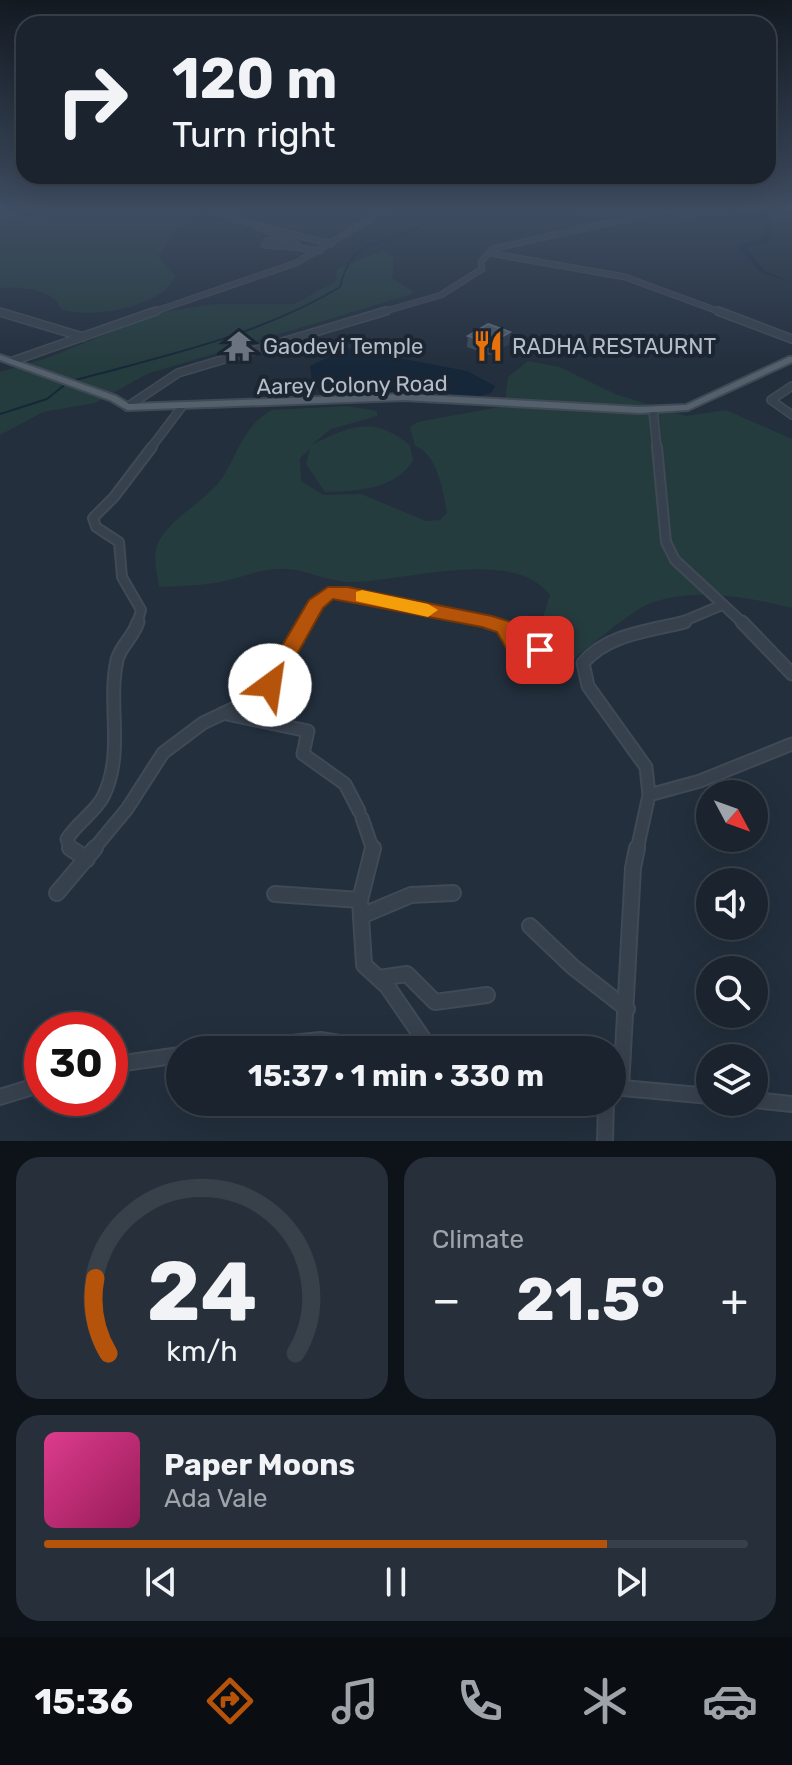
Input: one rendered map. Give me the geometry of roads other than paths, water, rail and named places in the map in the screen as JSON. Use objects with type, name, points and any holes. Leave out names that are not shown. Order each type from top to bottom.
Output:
[{"type":"main road","name":"Aarey Colony Road","points":[[0,357],[113,398],[127,407],[181,408],[404,397],[653,410],[688,407],[792,359]]},
{"type":"street","points":[[13,361],[292,261]]},
{"type":"street","points":[[127,407],[178,373],[441,295],[482,269],[482,261]]},
{"type":"street","points":[[538,261],[615,274],[792,339]]},
{"type":"street","points":[[0,312],[83,337]]},
{"type":"street","points":[[792,386],[771,400],[792,415]]},
{"type":"street","points":[[87,859],[71,850],[67,839],[76,824],[102,800],[110,780],[116,739],[117,658],[135,631],[141,610],[121,574],[123,553],[118,542],[113,535],[96,527],[93,518],[114,497],[181,408]]},
{"type":"street","points":[[653,410],[666,542],[675,560],[716,595],[722,605],[792,674]]},
{"type":"street","points":[[57,893],[127,809],[163,753],[203,723],[246,706],[270,685],[316,604],[328,593],[348,593],[485,621],[504,627],[513,643],[567,657]]},
{"type":"street","points":[[624,1036],[633,868],[649,795],[646,767],[588,686],[583,663],[593,652],[625,638],[665,624],[686,623],[715,612],[722,605]]},
{"type":"street","points":[[223,713],[308,731],[303,754],[345,784],[373,848],[360,908],[364,965],[379,978],[421,1036]]},
{"type":"street","points":[[649,795],[700,781],[792,744]]},
{"type":"street","points":[[275,894],[360,908],[411,895],[453,893]]},
{"type":"street","points":[[530,926],[573,967],[627,1009]]},
{"type":"street","points":[[379,978],[407,974],[435,1002],[487,995]]},
{"type":"street","points":[[128,1062],[166,1057]]},
{"type":"street","points":[[626,1088],[696,1095]]},
{"type":"street","points":[[0,1097],[24,1090]]},
{"type":"street","points":[[768,1101],[792,1104]]},
{"type":"street","points":[[605,1141],[606,1116]]},
{"type":"water","points":[[751,261],[757,261],[765,271],[792,282],[761,273]]},
{"type":"water","points":[[347,348],[467,371],[495,386],[491,393],[469,399],[320,392],[312,380],[310,366]]},
{"type":"waterway","points":[[72,381],[210,343],[277,319],[340,287],[350,261]]},
{"type":"waterway","points":[[0,414],[47,399],[67,383]]},
{"type":"place","name":"Gaodevi Temple","points":[[239,346]]},
{"type":"place","name":"RADHA RESTAURNT","points":[[488,346]]}]
